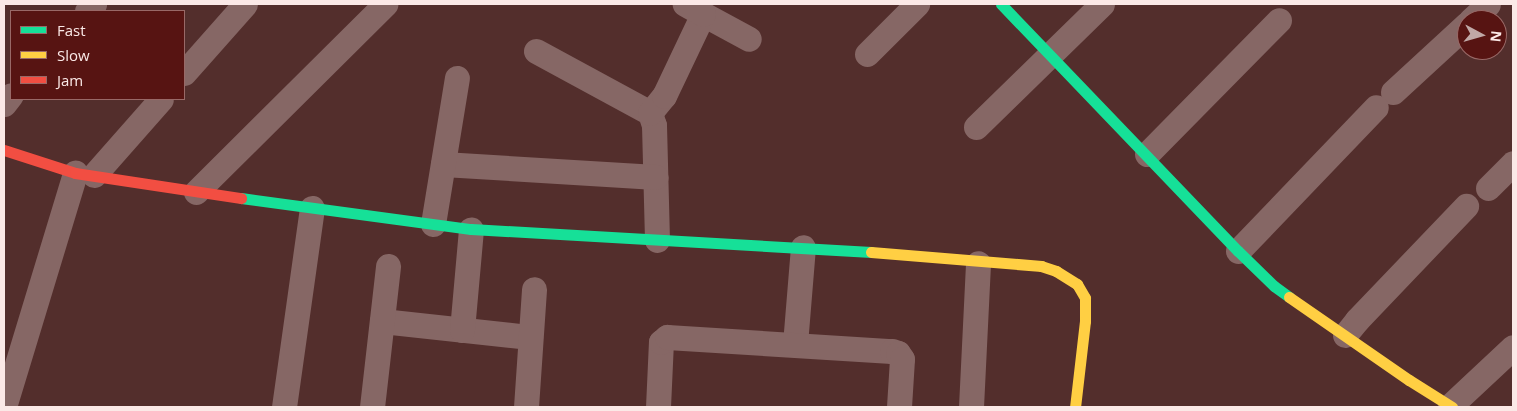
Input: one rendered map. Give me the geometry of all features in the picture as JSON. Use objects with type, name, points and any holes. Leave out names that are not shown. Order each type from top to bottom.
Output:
[{"type":"street","points":[[185,72],[245,4]]},
{"type":"street","points":[[196,192],[384,4]]},
{"type":"street","points":[[867,54],[917,4]]},
{"type":"street","points":[[1001,4],[1238,251],[1274,286],[1451,407],[1513,347]]},
{"type":"street","points":[[976,127],[1102,4]]},
{"type":"street","points":[[650,113],[664,96],[694,9],[750,39]]},
{"type":"street","points":[[1147,154],[1279,20]]},
{"type":"street","points":[[1238,251],[1385,100],[1457,33]]},
{"type":"street","points":[[536,51],[650,113],[654,125],[657,240]]},
{"type":"street","points":[[433,224],[457,78]]},
{"type":"street","points":[[4,407],[85,174],[160,100]]},
{"type":"street","points":[[4,150],[85,174],[196,192],[471,229],[803,247],[978,263],[1040,266],[1056,271],[1077,284],[1085,298],[1085,321],[1075,407]]},
{"type":"street","points":[[1488,188],[1513,163]]},
{"type":"street","points":[[443,164],[656,178]]},
{"type":"street","points":[[1345,335],[1466,206]]},
{"type":"street","points":[[284,407],[312,208]]},
{"type":"street","points":[[462,330],[471,229]]},
{"type":"street","points":[[795,344],[803,247]]},
{"type":"street","points":[[971,407],[978,263]]},
{"type":"street","points":[[372,407],[388,266]]},
{"type":"street","points":[[526,407],[534,290]]},
{"type":"street","points":[[382,321],[530,338]]},
{"type":"street","points":[[658,407],[661,342],[667,337],[795,344],[898,353],[902,359],[899,407]]},
{"type":"traffic: fast","points":[[1001,4],[1238,251],[1274,286],[1289,297]]},
{"type":"traffic: fast","points":[[241,198],[471,229],[871,252]]},
{"type":"traffic: slow","points":[[871,252],[1041,266],[1056,271],[1077,284],[1085,298],[1085,321],[1075,407]]},
{"type":"traffic: slow","points":[[1289,297],[1409,380],[1452,407]]},
{"type":"traffic: jam","points":[[4,150],[75,173],[241,198]]}]
